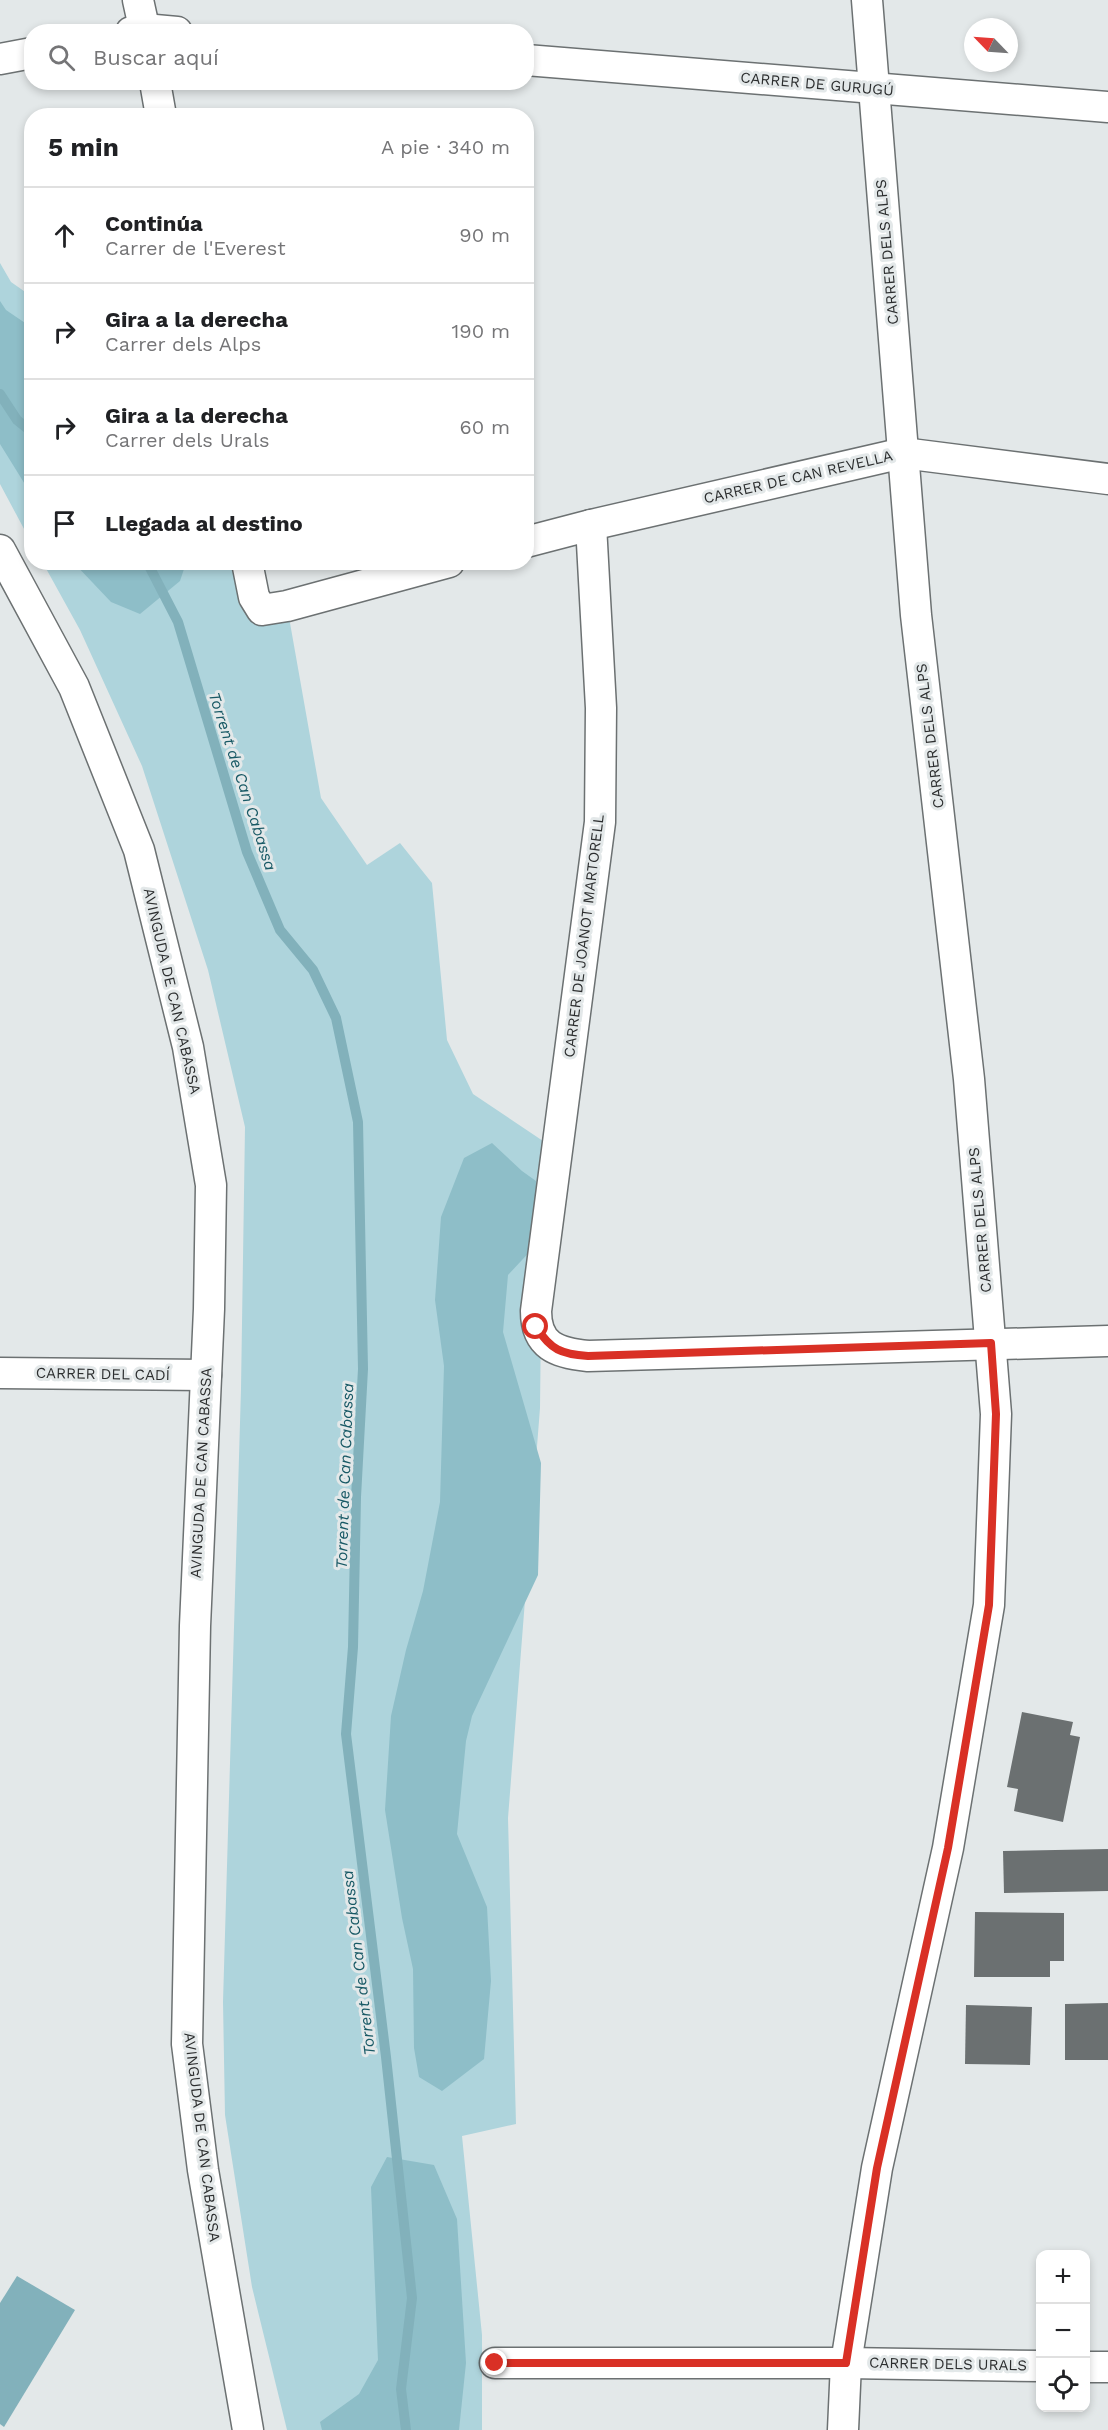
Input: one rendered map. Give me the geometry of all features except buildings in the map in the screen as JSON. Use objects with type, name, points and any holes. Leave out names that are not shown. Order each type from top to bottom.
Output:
[{"type":"street","points":[[138,0],[140,24]]},
{"type":"street","name":"CARRER DELS ALPS","points":[[843,2430],[846,2363],[877,2168],[948,1848],[989,1605],[996,1414],[969,1079],[916,615],[867,0]]},
{"type":"street","points":[[0,59],[24,54]]},
{"type":"street","name":"CARRER DE GURUGÚ","points":[[534,61],[1108,106]]},
{"type":"street","points":[[156,90],[159,108]]},
{"type":"street","name":"CARRER DE CAN REVELLA","points":[[534,540],[903,453],[1108,479]]},
{"type":"street","name":"CARRER DE JOANOT MARTORELL","points":[[591,525],[601,708],[600,822],[536,1311],[536,1327],[546,1342],[568,1354],[588,1356],[991,1343]]},
{"type":"street","name":"AVINGUDA DE CAN CABASSA","points":[[0,550],[74,687],[139,850],[185,1035],[212,1185],[195,1626],[187,2044],[203,2170],[248,2430]]},
{"type":"street","points":[[249,570],[254,597],[262,610],[286,606],[419,570]]},
{"type":"street","points":[[991,1343],[1108,1341]]},
{"type":"street","name":"CARRER DEL CADÍ","points":[[0,1373],[206,1375]]},
{"type":"street","name":"CARRER DELS URALS","points":[[495,2363],[846,2363],[1036,2366]]},
{"type":"street","points":[[1090,2367],[1108,2367]]},
{"type":"shaded area","points":[[0,263],[11,282],[24,291],[24,529],[0,484]]},
{"type":"shaded area","points":[[0,301],[6,310],[24,322],[24,483],[0,444]]},
{"type":"shaded area","points":[[47,570],[248,570],[254,597],[287,606],[321,798],[367,865],[400,843],[432,883],[447,1040],[473,1094],[543,1141],[540,1408],[508,1818],[516,2124],[462,2136],[482,2335],[482,2430],[287,2430],[252,2287],[225,2115],[223,2002],[241,1389],[245,1127],[208,970],[142,766],[80,630]]},
{"type":"shaded area","points":[[81,570],[184,570],[180,581],[140,614],[111,602]]},
{"type":"shaded area","points":[[492,1143],[536,1181],[536,1245],[508,1275],[503,1332],[541,1463],[538,1575],[472,1716],[466,1741],[457,1834],[487,1907],[491,1981],[484,2059],[442,2091],[419,2077],[414,2048],[413,1969],[402,1918],[385,1810],[391,1716],[406,1650],[423,1591],[440,1502],[444,1366],[435,1300],[441,1217],[464,1158]]},
{"type":"shaded area","points":[[387,2157],[434,2165],[457,2219],[466,2363],[459,2430],[322,2430],[320,2422],[359,2394],[378,2360],[371,2187]]},
{"type":"shaded area","points":[[17,2276],[75,2310],[4,2427],[0,2424],[0,2303]]},
{"type":"waterway","name":"Torrent de Can Cabassa","points":[[0,394],[17,420],[24,426]]},
{"type":"waterway","name":"Torrent de Can Cabassa","points":[[151,570],[178,622],[247,852],[280,930],[313,970],[336,1018],[358,1122],[363,1369],[356,1497],[353,1647],[346,1734],[386,2057],[412,2298],[401,2389],[406,2430]]},
{"type":"route","points":[[495,2363],[846,2363],[877,2168],[948,1848],[989,1605],[996,1414],[991,1343],[588,1356],[568,1354],[557,1350],[546,1342],[536,1327]]}]
